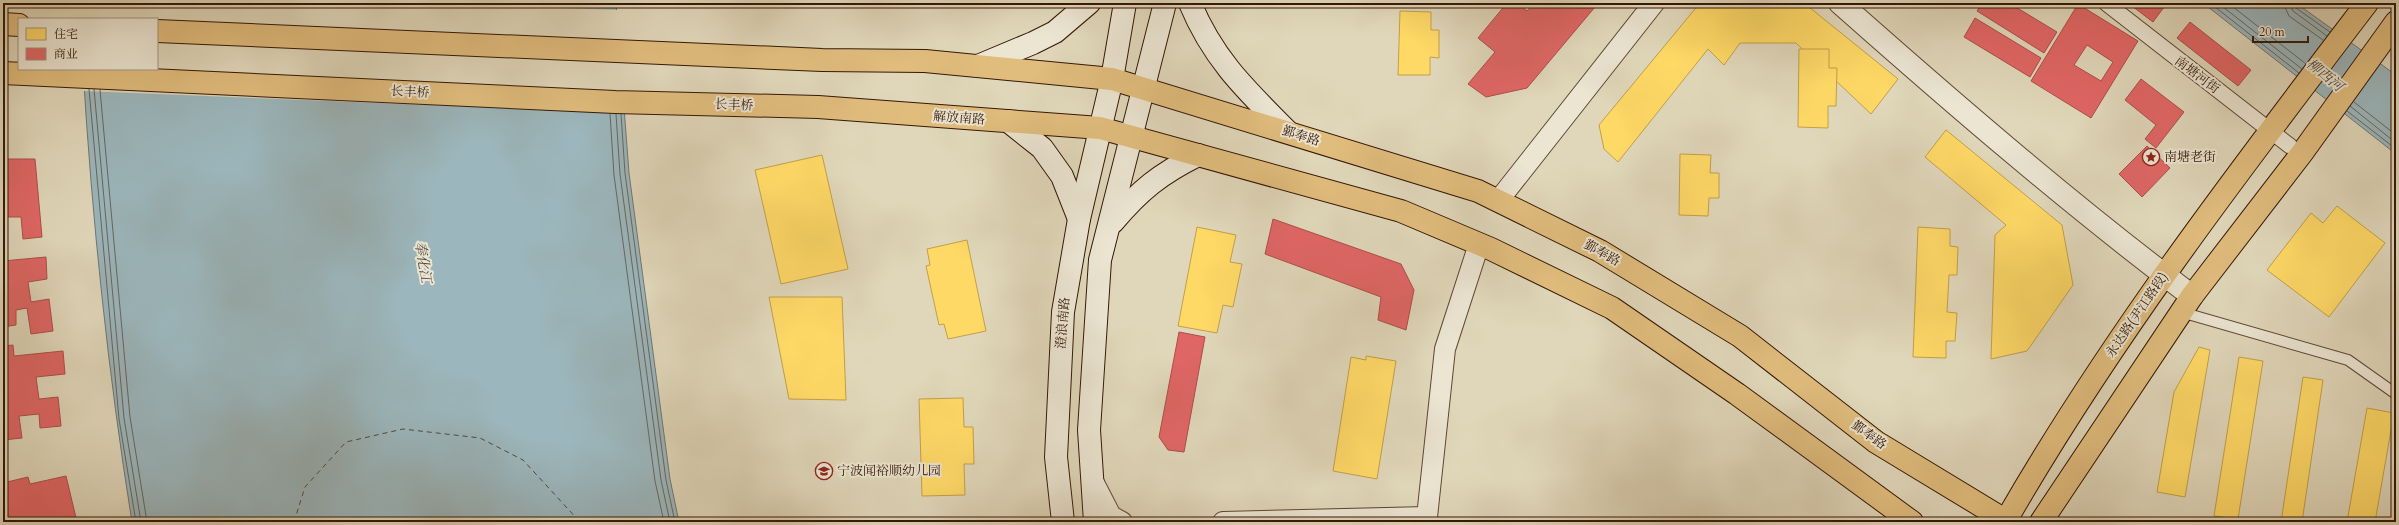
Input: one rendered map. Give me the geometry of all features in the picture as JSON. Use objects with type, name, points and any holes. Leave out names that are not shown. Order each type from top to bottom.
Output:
[{"type":"main road","points":[[978,66],[1034,43],[1055,32],[1089,3]]},
{"type":"main road","points":[[1125,3],[1112,79],[1100,128],[1401,211],[1479,244],[1612,308],[1737,394],[1912,522]]},
{"type":"main road","points":[[1095,522],[1089,430],[1100,260],[1133,137],[1165,3]]},
{"type":"main road","points":[[1190,3],[1201,30],[1236,79],[1288,132]]},
{"type":"main road","points":[[1840,3],[1977,124],[2163,274],[2186,304]]},
{"type":"main road","name":"永达路(尹江路段)","points":[[2007,522],[2037,467],[2163,274],[2367,3]]},
{"type":"main road","points":[[2041,522],[2186,304],[2296,149],[2396,22]]},
{"type":"main road","points":[[3,24],[18,25]]},
{"type":"main road","name":"鄞奉路","points":[[158,31],[822,60],[925,61],[1112,79],[1478,191],[1600,251],[1740,336],[1876,442],[2007,522]]},
{"type":"main road","name":"长丰桥","points":[[3,73],[615,102],[818,108]]},
{"type":"main road","name":"解放南路","points":[[818,108],[1100,128]]},
{"type":"main road","points":[[1008,121],[1042,148],[1062,176],[1079,219]]},
{"type":"main road","name":"澄浪南路","points":[[1063,522],[1056,457],[1062,312],[1079,219],[1100,128]]},
{"type":"main road","points":[[1109,226],[1138,193],[1174,167],[1198,155]]},
{"type":"street","points":[[1498,201],[1654,3]]},
{"type":"street","name":"南塘河街","points":[[2106,3],[2276,123],[2296,149]]},
{"type":"street","points":[[1224,522],[1427,519],[1446,349],[1479,244]]},
{"type":"street","points":[[1092,481],[1111,516],[1122,522]]},
{"type":"lane","points":[[2186,304],[2348,360],[2396,394]]},
{"type":"water","name":"奉化江","points":[[80,3],[616,3],[629,173],[670,479],[679,522],[132,522],[108,353],[96,239],[83,70],[158,70],[158,18]]},
{"type":"water","name":"柳西河","points":[[2203,3],[2296,3],[2396,75],[2396,154]]},
{"type":"pier","points":[[78,3],[432,3],[618,10],[627,113],[83,91],[81,70],[158,70],[158,18],[79,18]]},
{"type":"building: 住宅","points":[[1700,3],[1804,3],[1898,79],[1871,114],[1796,43],[1740,43],[1724,65],[1708,49],[1618,162],[1604,149],[1599,125]]},
{"type":"building: 住宅","points":[[1400,11],[1431,12],[1431,30],[1439,30],[1439,58],[1430,57],[1430,75],[1398,75]]},
{"type":"building: 住宅","points":[[1799,49],[1829,49],[1829,68],[1837,68],[1836,106],[1828,106],[1828,128],[1798,127]]},
{"type":"building: 住宅","points":[[1946,130],[2062,225],[2073,285],[2027,351],[1991,359],[1995,235],[2006,225],[1925,157]]},
{"type":"building: 住宅","points":[[1680,154],[1711,155],[1710,173],[1719,173],[1719,198],[1709,198],[1708,216],[1679,215]]},
{"type":"building: 住宅","points":[[822,155],[848,269],[781,284],[755,170]]},
{"type":"building: 住宅","points":[[2337,206],[2385,243],[2329,317],[2267,270],[2311,213],[2323,223]]},
{"type":"building: 住宅","points":[[1197,227],[1236,235],[1230,262],[1242,264],[1233,307],[1223,305],[1217,333],[1178,326]]},
{"type":"building: 住宅","points":[[1918,227],[1950,229],[1950,246],[1958,247],[1957,275],[1949,275],[1947,312],[1957,313],[1955,341],[1946,341],[1946,358],[1913,357]]},
{"type":"building: 住宅","points":[[967,240],[986,331],[948,339],[944,324],[939,325],[926,266],[930,265],[927,249]]},
{"type":"building: 住宅","points":[[769,297],[842,297],[846,400],[789,399]]},
{"type":"building: 住宅","points":[[2199,347],[2210,350],[2185,497],[2157,492],[2174,392]]},
{"type":"building: 住宅","points":[[1366,356],[1396,361],[1377,479],[1333,471],[1351,357],[1366,360]]},
{"type":"building: 住宅","points":[[2239,357],[2263,361],[2238,519],[2214,516]]},
{"type":"building: 住宅","points":[[2303,377],[2323,380],[2302,522],[2281,522]]},
{"type":"building: 住宅","points":[[963,398],[964,427],[973,427],[974,464],[964,464],[965,495],[922,496],[919,399]]},
{"type":"building: 住宅","points":[[2367,408],[2394,413],[2375,522],[2347,522]]},
{"type":"building: 商业","points":[[1507,3],[1518,3],[1527,11],[1534,3],[1595,3],[1595,7],[1527,88],[1486,97],[1468,84],[1495,52],[1478,38]]},
{"type":"building: 商业","points":[[1982,3],[2009,3],[2057,32],[2044,53],[1977,11]]},
{"type":"building: 商业","points":[[2128,3],[2167,3],[2153,22]]},
{"type":"building: 商业","points":[[2078,4],[2138,41],[2091,118],[2031,81]],"holes":[[[2087,45],[2113,62],[2101,81],[2074,65]]]},
{"type":"building: 商业","points":[[1975,18],[2041,58],[2030,77],[1964,37]]},
{"type":"building: 商业","points":[[2190,22],[2251,70],[2238,86],[2177,38]]},
{"type":"building: 商业","points":[[2141,79],[2184,112],[2156,148],[2145,139],[2156,125],[2125,100]]},
{"type":"building: 商业","points":[[2147,146],[2170,168],[2142,197],[2119,174]]},
{"type":"building: 商业","points":[[3,159],[35,159],[42,237],[23,239],[21,217],[3,217]]},
{"type":"building: 商业","points":[[1273,219],[1401,264],[1414,290],[1406,330],[1378,320],[1381,297],[1265,254]]},
{"type":"building: 商业","points":[[46,257],[47,279],[28,282],[31,302],[49,299],[53,331],[31,334],[27,308],[16,310],[16,325],[3,327],[3,261]]},
{"type":"building: 商业","points":[[1179,332],[1205,337],[1184,452],[1168,450],[1159,437]]},
{"type":"building: 商业","points":[[13,345],[14,356],[63,351],[65,374],[36,377],[39,399],[58,397],[61,426],[40,428],[39,414],[19,416],[22,438],[3,440],[3,346]]},
{"type":"building: 商业","points":[[66,476],[77,522],[3,522],[3,483],[28,477],[30,484]]},
{"type":"ferry route","points":[[294,522],[305,487],[346,442],[403,429],[480,438],[523,460],[580,522]]},
{"type":"place","name":"南塘老街","points":[[2151,157]]},
{"type":"place","name":"宁波闻裕顺幼儿园","points":[[824,471]]}]
